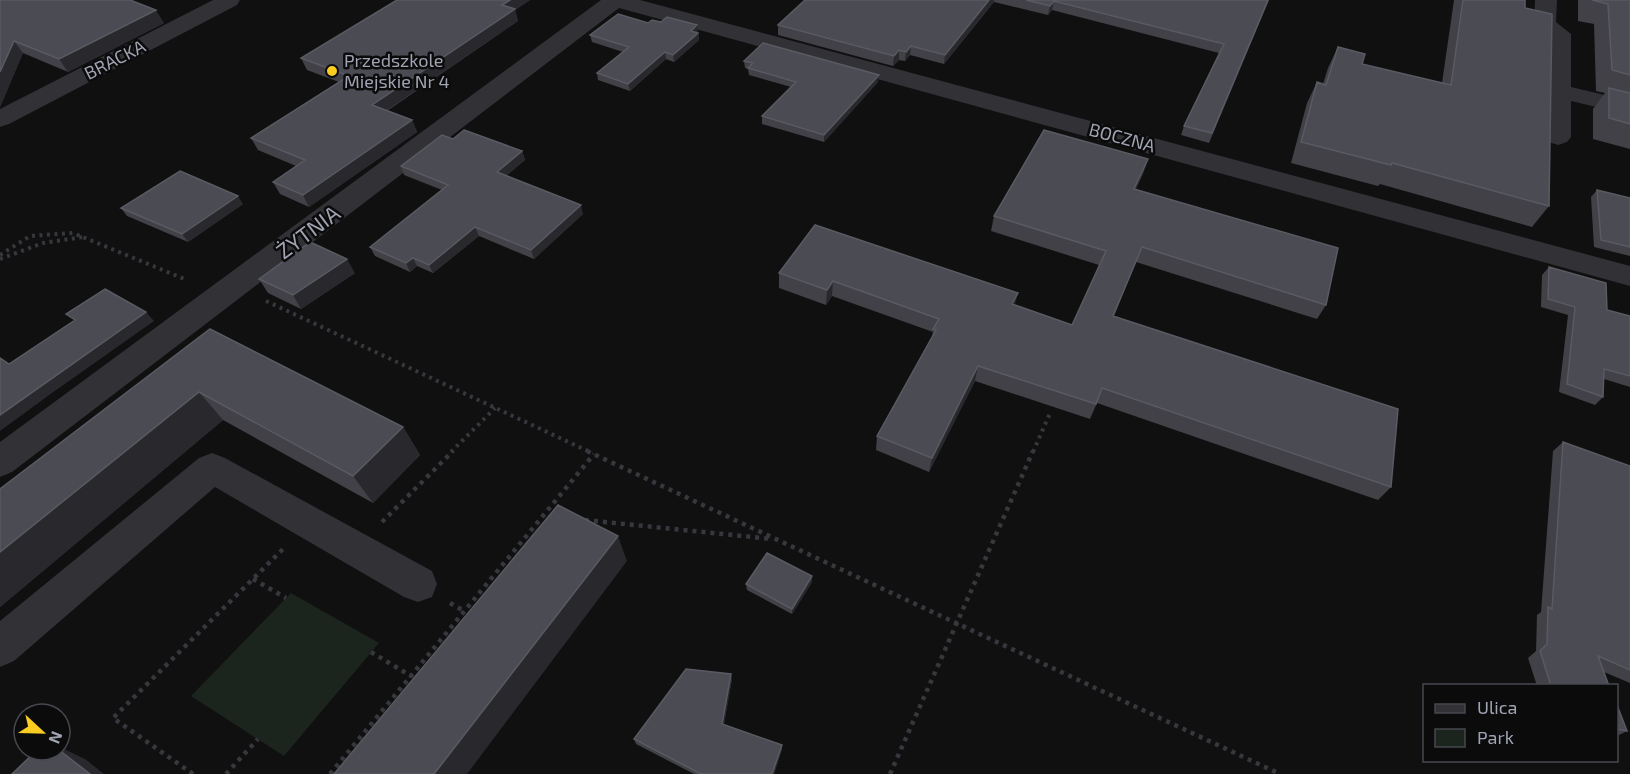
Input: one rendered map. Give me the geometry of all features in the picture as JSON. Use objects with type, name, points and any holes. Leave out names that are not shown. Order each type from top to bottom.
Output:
[{"type":"street","name":"BRACKA","points":[[0,119],[229,0]]},
{"type":"street","name":"BOCZNA","points":[[615,0],[1630,276]]},
{"type":"street","name":"ŻYTNIA","points":[[0,462],[228,293],[615,0]]},
{"type":"street","points":[[1546,0],[1545,25],[1560,34],[1558,137]]},
{"type":"street","points":[[1559,91],[1630,108]]},
{"type":"street","points":[[0,647],[212,468],[418,584]]},
{"type":"path","points":[[0,257],[30,236],[73,233],[197,284],[228,293],[253,295],[1280,774]]},
{"type":"path","points":[[0,257],[43,243],[83,237]]},
{"type":"path","points":[[355,549],[495,408]]},
{"type":"path","points":[[890,774],[1051,411]]},
{"type":"path","points":[[330,774],[594,454]]},
{"type":"path","points":[[542,516],[554,517]]},
{"type":"path","points":[[578,520],[777,539]]},
{"type":"path","points":[[193,774],[113,718],[309,523]]},
{"type":"path","points":[[253,579],[286,598]]},
{"type":"path","points":[[371,652],[411,676]]},
{"type":"path","points":[[226,774],[258,739]]},
{"type":"green space","points":[[291,593],[379,643],[284,756],[191,696]]},
{"type":"building","points":[[0,0],[130,0],[156,10],[59,59],[14,41],[0,72]]},
{"type":"building","points":[[397,0],[510,0],[502,5],[515,9],[372,105],[412,120],[303,195],[273,182],[305,160],[251,138],[349,76],[301,58]]},
{"type":"building","points":[[805,0],[989,0],[945,55],[911,46],[906,52],[899,50],[894,56],[778,25]]},
{"type":"building","points":[[1026,0],[1268,0],[1212,133],[1184,126],[1224,44],[1054,1],[1050,6]]},
{"type":"building","points":[[1463,0],[1525,0],[1525,8],[1552,14],[1549,206],[1392,163],[1391,165],[1301,142],[1317,82],[1326,85],[1338,47],[1365,54],[1362,64],[1451,85]]},
{"type":"building","points":[[1592,0],[1630,0],[1630,75],[1612,70],[1608,4]]},
{"type":"building","points":[[618,14],[648,23],[652,20],[661,22],[667,17],[697,25],[691,31],[698,33],[673,55],[665,52],[628,84],[597,73],[629,47],[590,35]]},
{"type":"building","points":[[763,43],[879,75],[824,135],[762,116],[796,82],[748,68],[753,63],[744,61]]},
{"type":"building","points":[[1609,88],[1630,93],[1630,124],[1609,118]]},
{"type":"building","points":[[464,130],[522,151],[497,172],[581,205],[531,250],[475,227],[429,265],[413,258],[406,263],[370,247],[448,185],[401,166],[442,135],[453,139]]},
{"type":"building","points":[[1044,130],[1148,159],[1134,189],[1338,248],[1326,305],[1142,247],[1113,316],[1398,409],[1391,487],[1102,388],[1096,404],[978,366],[932,458],[877,436],[936,330],[933,329],[939,319],[833,281],[827,290],[779,273],[815,225],[1018,293],[1012,304],[1072,325],[1106,251],[994,216]]},
{"type":"building","points":[[180,171],[238,196],[182,234],[121,208]]},
{"type":"building","points":[[1597,190],[1630,198],[1630,247],[1601,240]]},
{"type":"building","points":[[310,242],[347,259],[293,295],[259,279]]},
{"type":"building","points":[[1549,267],[1606,283],[1607,310],[1630,316],[1630,376],[1604,369],[1603,397],[1567,384],[1575,307],[1548,299]]},
{"type":"building","points":[[105,289],[146,312],[0,415],[0,358],[9,364],[75,320],[66,314]]},
{"type":"building","points":[[210,329],[403,427],[353,476],[199,392],[0,552],[0,489]]},
{"type":"building","points":[[1563,442],[1630,466],[1630,670],[1598,656],[1608,684],[1550,684],[1540,651],[1547,644],[1548,607],[1552,609]]},
{"type":"building","points":[[558,505],[618,536],[434,774],[334,774]]},
{"type":"building","points":[[767,553],[812,576],[792,609],[746,584]]},
{"type":"building","points":[[686,669],[731,674],[722,724],[782,745],[772,774],[701,774],[634,739]]},
{"type":"building","points":[[1618,708],[1627,731],[1618,729]]},
{"type":"building","points":[[72,760],[90,774],[12,774],[24,762],[72,762]]},
{"type":"place","name":"Przedszkole Miejskie Nr 4","points":[[332,71]]}]
